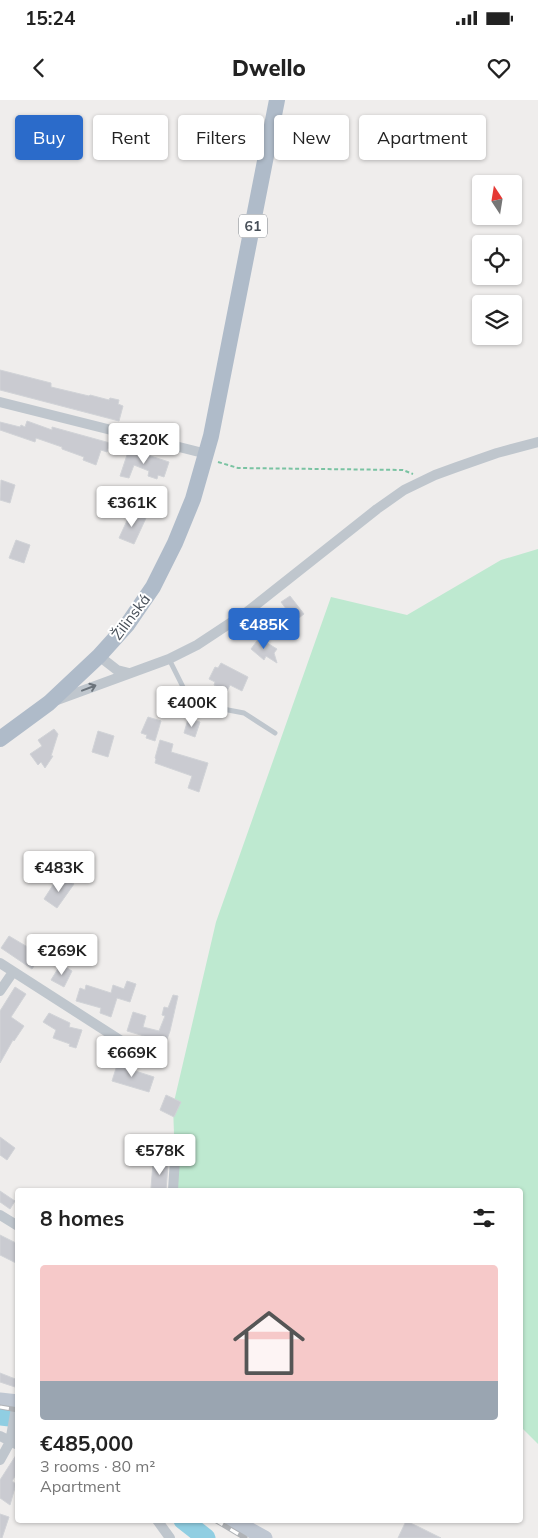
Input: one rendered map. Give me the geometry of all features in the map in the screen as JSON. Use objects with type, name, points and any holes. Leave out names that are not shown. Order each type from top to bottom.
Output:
[{"type":"main road","name":"61","points":[[212,458],[229,352],[277,100]]},
{"type":"main road","name":"Žilinská","points":[[0,738],[49,703],[99,656],[128,625],[153,587],[175,543],[212,458]]},
{"type":"main road","points":[[0,1400],[15,1406]]},
{"type":"main road","points":[[238,1523],[265,1538]]},
{"type":"street","points":[[0,402],[212,458]]},
{"type":"street","points":[[49,703],[169,659],[197,645],[247,612],[377,509],[404,490],[456,467],[538,442]]},
{"type":"street","points":[[99,656],[117,670],[129,673]]},
{"type":"street","points":[[0,963],[151,1060]]},
{"type":"street","points":[[0,991],[13,972]]},
{"type":"street","points":[[173,1188],[175,1159]]},
{"type":"street","points":[[0,1215],[15,1224]]},
{"type":"street","points":[[0,1460],[14,1444],[12,1427],[15,1411]]},
{"type":"street","points":[[0,1436],[14,1444]]},
{"type":"street","points":[[159,1523],[170,1538]]},
{"type":"lane","points":[[169,659],[191,703],[244,713],[275,732]]},
{"type":"path","points":[[212,458],[238,468],[403,470],[418,476]]},
{"type":"green space","points":[[538,549],[538,1444],[523,1429],[523,1188],[176,1188],[173,1106],[216,922],[331,597],[407,615],[501,560]]},
{"type":"building","points":[[0,370],[51,383],[51,387],[109,400],[110,398],[119,400],[118,404],[123,406],[119,421],[0,390]]},
{"type":"building","points":[[27,421],[52,430],[52,427],[110,443],[107,452],[101,450],[96,465],[83,460],[84,457],[62,449],[62,447],[36,438],[35,442],[0,430],[0,422],[25,427]]},
{"type":"building","points":[[129,449],[169,462],[164,477],[158,475],[157,479],[148,476],[149,471],[134,465],[129,478],[120,476]]},
{"type":"building","points":[[1,480],[15,485],[10,503],[0,500]]},
{"type":"building","points":[[131,512],[146,518],[134,544],[119,538]]},
{"type":"building","points":[[16,540],[30,545],[24,563],[9,558]]},
{"type":"building","points":[[290,596],[304,614],[295,621],[281,602]]},
{"type":"building","points":[[259,638],[277,649],[274,653],[277,663],[266,656],[264,660],[251,649]]},
{"type":"building","points":[[221,663],[248,677],[242,691],[230,685],[227,691],[214,685],[215,682],[209,679],[215,667],[218,668]]},
{"type":"building","points":[[148,717],[161,721],[155,741],[146,738],[147,735],[141,733]]},
{"type":"building","points":[[188,719],[200,722],[195,737],[184,733]]},
{"type":"building","points":[[54,729],[58,734],[51,756],[53,756],[45,768],[41,762],[38,765],[30,754],[42,746],[38,740]]},
{"type":"building","points":[[98,731],[114,736],[108,757],[92,752]]},
{"type":"building","points":[[160,740],[173,744],[171,752],[208,763],[199,792],[188,788],[192,776],[155,763]]},
{"type":"building","points":[[66,879],[74,884],[57,908],[44,899],[55,882],[61,886]]},
{"type":"building","points":[[9,936],[41,955],[32,969],[1,948]]},
{"type":"building","points":[[64,966],[72,971],[64,987],[51,980],[59,967],[62,969]]},
{"type":"building","points":[[127,981],[136,984],[130,1002],[117,998],[111,1017],[100,1013],[101,1008],[76,1001],[80,988],[85,990],[86,985],[111,993],[113,985],[124,989]]},
{"type":"building","points":[[15,987],[26,994],[11,1017],[24,1026],[13,1040],[0,1063],[0,1011]]},
{"type":"building","points":[[173,995],[178,996],[170,1031],[163,1050],[148,1045],[151,1038],[127,1031],[133,1012],[146,1016],[143,1027],[159,1031],[165,1016],[162,1015],[164,1007],[168,1008]]},
{"type":"building","points":[[49,1013],[70,1023],[69,1027],[82,1030],[76,1048],[53,1038],[56,1030],[43,1022]]},
{"type":"building","points":[[118,1062],[130,1065],[129,1069],[154,1077],[149,1092],[112,1081]]},
{"type":"building","points":[[166,1095],[181,1102],[174,1117],[160,1110]]},
{"type":"building","points":[[0,1137],[15,1148],[7,1160],[0,1155]]},
{"type":"building","points":[[153,1163],[168,1165],[166,1188],[151,1188]]},
{"type":"building","points":[[0,1191],[15,1201],[10,1209],[0,1202]]},
{"type":"building","points":[[0,1235],[15,1242],[15,1262],[0,1255]]},
{"type":"building","points":[[0,1373],[15,1379],[15,1387],[0,1382]]},
{"type":"building","points":[[15,1457],[15,1476],[12,1481],[15,1483],[15,1488],[10,1505],[0,1498],[0,1480]]},
{"type":"building","points":[[0,1514],[9,1517],[2,1538],[0,1538]]},
{"type":"building","points":[[405,1523],[410,1523],[441,1538],[398,1538]]},
{"type":"waterway","points":[[0,1416],[15,1418]]},
{"type":"waterway","points":[[187,1523],[206,1538]]},
{"type":"railway","points":[[0,1407],[15,1410]]},
{"type":"railway","points":[[220,1523],[245,1538]]}]
